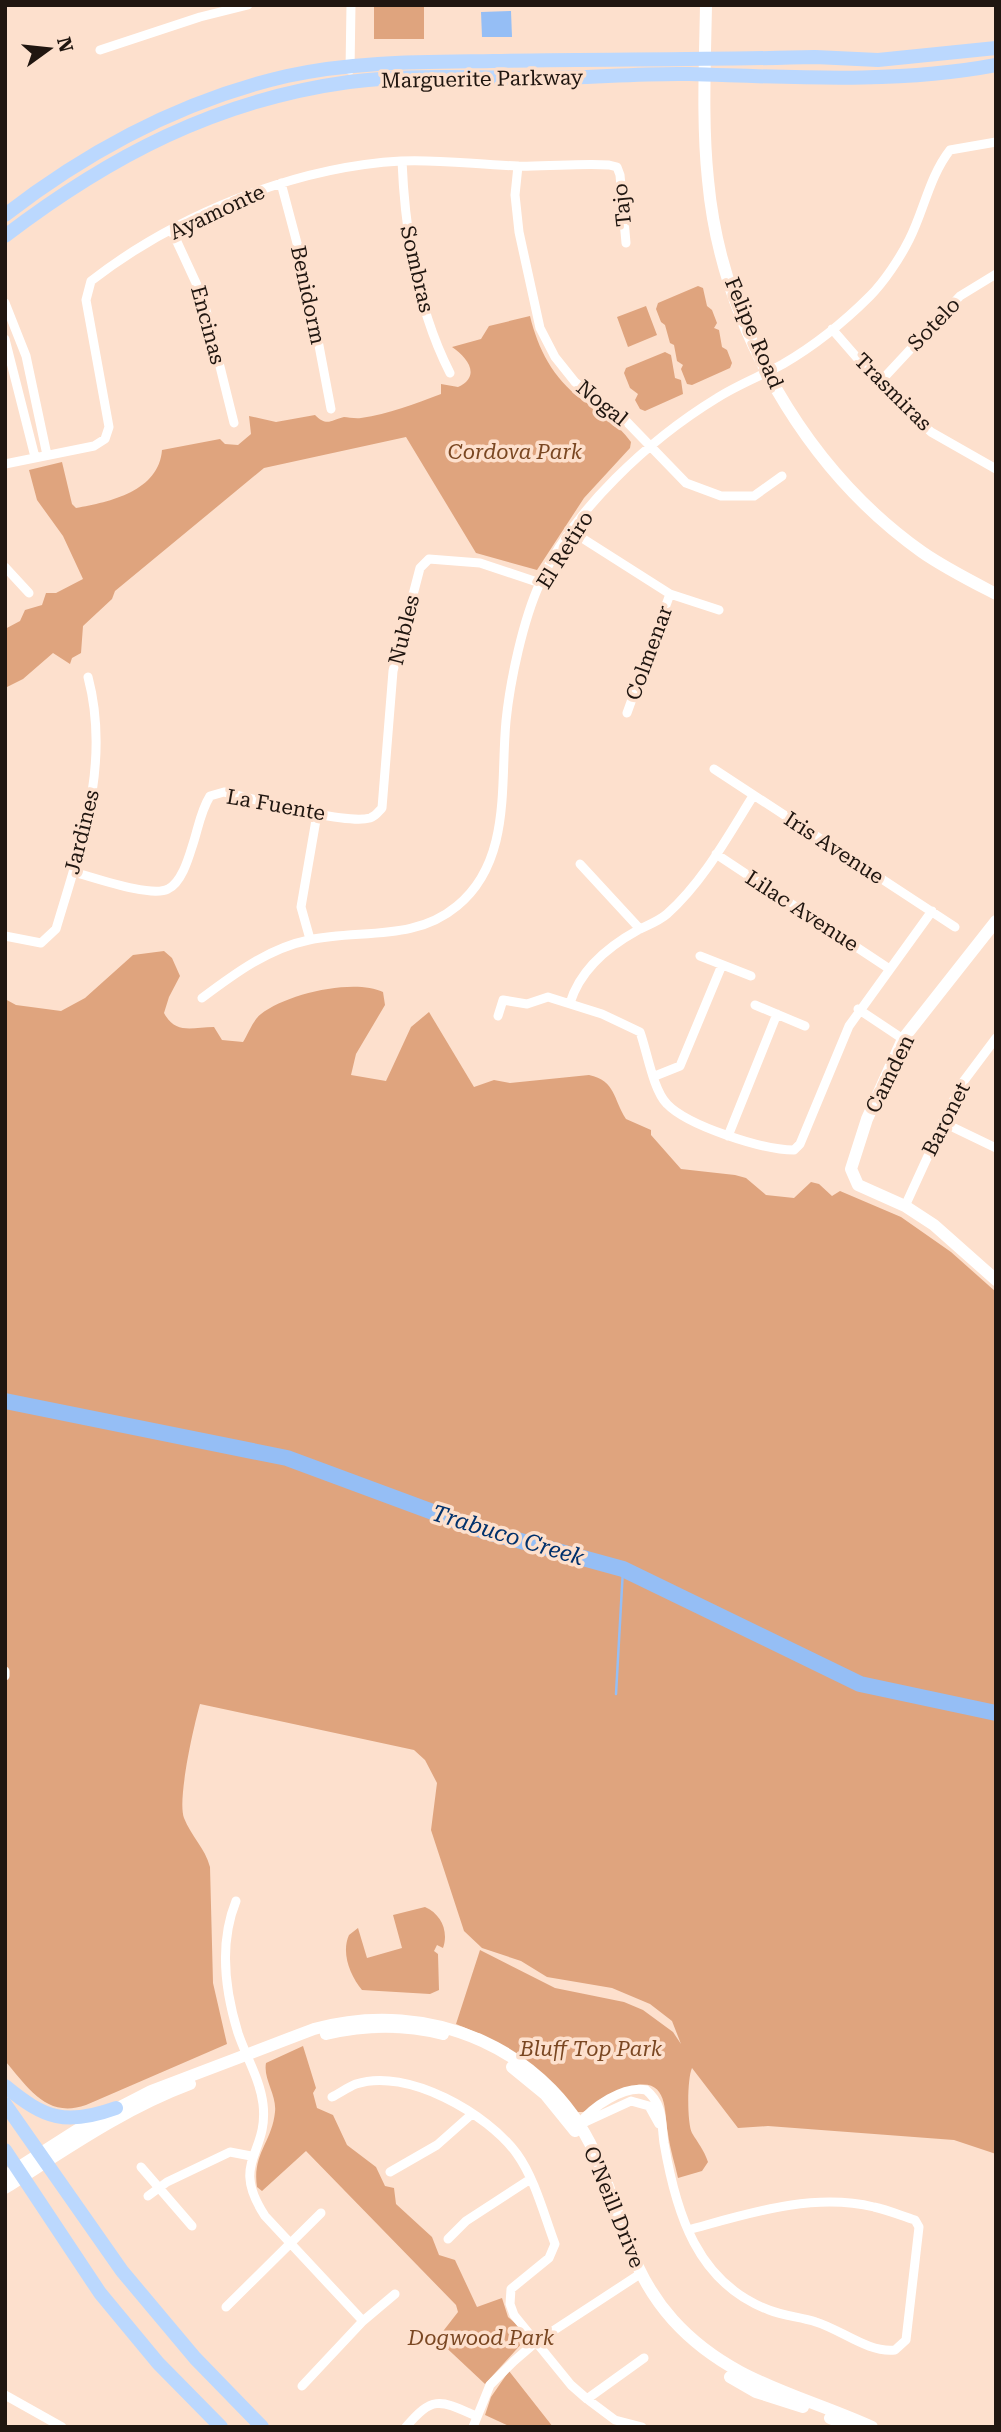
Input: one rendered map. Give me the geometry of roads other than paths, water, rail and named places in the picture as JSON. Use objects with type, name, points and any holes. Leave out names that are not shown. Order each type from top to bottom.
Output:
[{"type":"main road","name":"Felipe Road","points":[[706,5],[705,148],[714,225],[737,302],[767,372],[822,456],[865,502],[922,551],[996,594]]},
{"type":"main road","name":"Marguerite Parkway","points":[[5,215],[64,171],[120,138],[176,112],[232,91],[289,76],[349,66],[401,62],[878,60],[996,48]]},
{"type":"main road","name":"Marguerite Parkway","points":[[5,236],[73,186],[127,153],[172,133],[268,98],[352,82],[878,76],[996,65]]},
{"type":"main road","name":"Camden","points":[[905,1206],[858,1185],[851,1169],[867,1119],[903,1039],[996,921]]},
{"type":"main road","points":[[905,1206],[934,1225],[996,1280]]},
{"type":"main road","name":"O'Neill Drive","points":[[5,2188],[15,2173],[116,2108],[248,2057],[351,2028],[394,2027],[434,2031],[470,2041],[509,2065],[545,2094],[576,2127],[637,2276],[676,2335],[690,2349],[756,2392],[851,2427]]},
{"type":"main road","name":"O'Neill Drive","points":[[43,2156],[128,2112],[248,2057]]},
{"type":"main road","points":[[5,2087],[43,2113],[59,2118],[77,2119],[116,2108]]},
{"type":"main road","points":[[5,2104],[91,2230],[130,2281],[195,2358],[262,2427]]},
{"type":"main road","points":[[5,2150],[15,2173],[125,2325],[221,2427]]},
{"type":"main road","name":"O'Neill Drive","points":[[637,2276],[673,2320],[720,2363],[781,2392],[872,2427]]},
{"type":"street","points":[[100,50],[200,17],[248,5]]},
{"type":"street","points":[[351,5],[349,66],[352,82]]},
{"type":"street","name":"El Retiro","points":[[202,998],[265,956],[310,939],[419,927],[457,906],[488,868],[500,829],[511,683],[540,583],[572,531],[605,491],[649,447],[716,398],[767,372],[832,329],[873,294],[909,242],[940,163],[950,150],[996,142]]},
{"type":"street","name":"Ayamonte","points":[[5,464],[94,446],[105,439],[109,427],[86,300],[91,281],[172,231],[281,183],[339,169],[402,161],[617,167]]},
{"type":"street","name":"Sombras","points":[[402,161],[404,209],[414,263],[434,343],[450,373]]},
{"type":"street","name":"Nogal","points":[[518,166],[515,195],[519,232],[540,328],[555,357],[575,382],[626,421],[686,483],[721,496],[754,496],[782,476]]},
{"type":"street","name":"Tajo","points":[[617,167],[626,243]]},
{"type":"street","name":"Benidorm","points":[[281,183],[306,277],[331,409]]},
{"type":"street","name":"Encinas","points":[[172,231],[203,298],[234,423]]},
{"type":"street","name":"Sotelo","points":[[879,383],[960,296],[996,274]]},
{"type":"street","points":[[5,303],[26,356],[47,454]]},
{"type":"street","name":"Trasmiras","points":[[832,329],[879,383],[930,432],[995,466]]},
{"type":"street","points":[[5,339],[35,457]]},
{"type":"street","points":[[572,531],[670,594],[719,610]]},
{"type":"street","name":"Nubles","points":[[375,816],[382,808],[393,671],[420,568],[429,559],[480,563],[540,583]]},
{"type":"street","points":[[5,567],[29,593]]},
{"type":"street","name":"Colmenar","points":[[627,713],[670,594]]},
{"type":"street","name":"Jardines","points":[[5,936],[41,943],[51,936],[73,872],[96,779],[96,709],[88,677]]},
{"type":"street","name":"Iris Avenue","points":[[714,769],[955,927]]},
{"type":"street","name":"La Fuente","points":[[73,872],[154,892],[169,889],[180,878],[203,807],[210,796],[225,792],[317,814],[367,819],[375,816]]},
{"type":"street","points":[[570,1003],[574,990],[591,967],[617,942],[666,915],[716,854],[753,796]]},
{"type":"street","points":[[310,939],[301,907],[317,814]]},
{"type":"street","name":"Lilac Avenue","points":[[716,854],[888,968]]},
{"type":"street","points":[[580,864],[640,929]]},
{"type":"street","points":[[498,1016],[505,999],[527,1004],[548,997],[570,1003],[640,1032],[667,1105],[711,1130],[790,1151],[797,1148],[859,1009],[932,911]]},
{"type":"street","points":[[700,956],[751,976]]},
{"type":"street","points":[[655,1076],[680,1066],[722,965]]},
{"type":"street","points":[[755,1005],[804,1026]]},
{"type":"street","points":[[859,1009],[903,1039]]},
{"type":"street","points":[[728,1136],[777,1014]]},
{"type":"street","name":"Baronet","points":[[905,1206],[960,1086],[996,1038]]},
{"type":"street","points":[[942,1122],[996,1148]]},
{"type":"street","points":[[236,1901],[227,1929],[227,1977],[238,2034],[263,2105],[260,2140],[251,2156],[247,2175],[254,2199],[289,2242],[363,2321]]},
{"type":"street","points":[[332,2097],[356,2084],[385,2081],[424,2089],[488,2125],[518,2155],[555,2244],[548,2258],[511,2289],[510,2304],[514,2315],[571,2385],[615,2420],[642,2427]]},
{"type":"street","points":[[576,2127],[631,2101],[638,2101],[654,2112],[662,2132],[688,2230],[705,2265],[738,2293],[770,2310],[832,2327],[871,2347],[890,2350],[900,2347],[906,2340],[918,2232],[915,2220],[873,2207],[839,2202],[788,2205],[688,2230]]},
{"type":"street","points":[[390,2172],[437,2145],[472,2114]]},
{"type":"street","points":[[148,2196],[230,2152],[251,2156]]},
{"type":"street","points":[[141,2166],[192,2226]]},
{"type":"street","points":[[448,2239],[466,2221],[529,2180]]},
{"type":"street","points":[[226,2307],[321,2213]]},
{"type":"street","points":[[473,2427],[490,2385],[536,2342],[637,2276]]},
{"type":"street","points":[[302,2386],[363,2321],[395,2294]]},
{"type":"street","points":[[587,2399],[644,2358]]},
{"type":"street","points":[[5,2395],[62,2427]]},
{"type":"street","points":[[406,2427],[424,2406],[437,2402],[476,2416]]},
{"type":"water","points":[[511,11],[512,37],[482,37],[481,12]]},
{"type":"waterway","name":"Trabuco Creek","points":[[5,1401],[287,1458],[484,1531],[623,1569],[860,1684],[996,1713]]},
{"type":"waterway","points":[[616,1694],[623,1569]]},
{"type":"park label","name":"Cordova Park","points":[[515,452]]},
{"type":"park label","name":"Bluff Top Park","points":[[591,2049]]},
{"type":"park label","name":"Dogwood Park","points":[[481,2338]]}]
